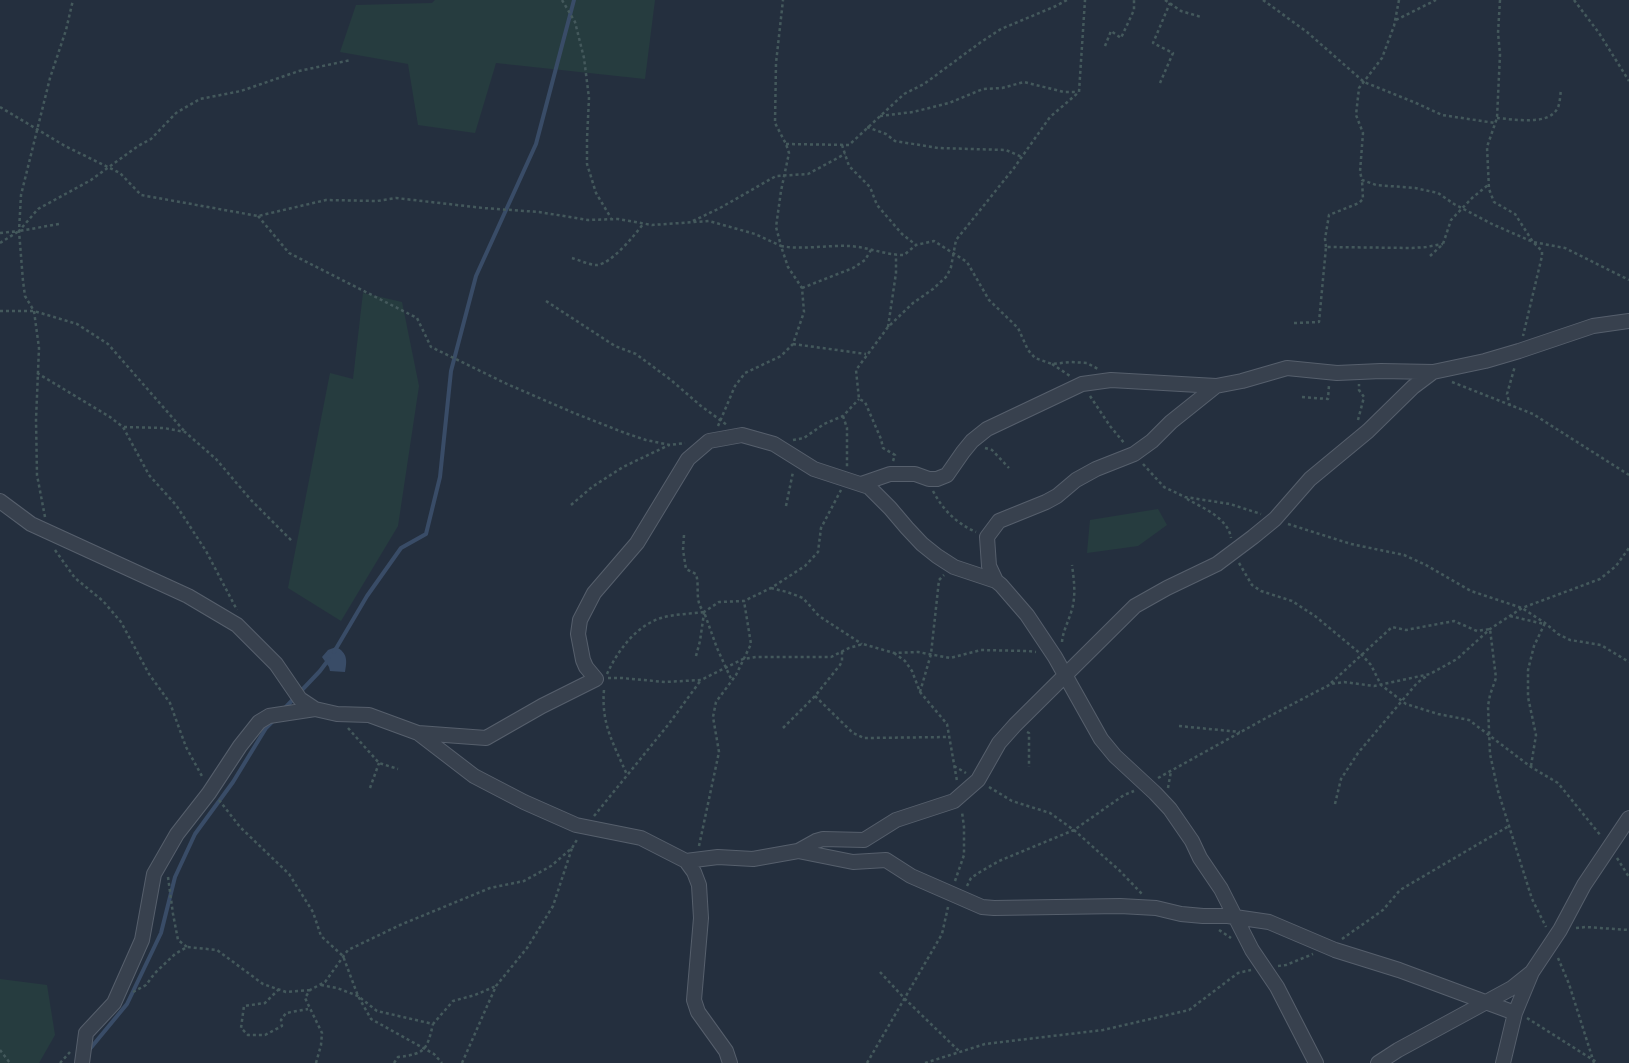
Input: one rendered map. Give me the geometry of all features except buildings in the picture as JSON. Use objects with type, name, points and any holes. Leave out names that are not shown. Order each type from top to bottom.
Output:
[{"type":"street","points":[[854,482],[890,474],[915,474],[926,478],[937,479],[947,475],[960,455],[972,441],[987,429],[1082,384],[1111,380],[1216,386],[1242,381],[1287,368],[1330,372],[1361,372],[1381,370],[1433,372],[1485,361],[1593,326],[1629,321]]},
{"type":"street","points":[[418,733],[474,776],[524,802],[576,825],[641,838],[691,861],[718,857],[753,859],[798,851],[823,839],[864,840],[896,820],[954,801],[959,797],[978,780],[999,743],[1015,725],[1135,606],[1167,588],[1217,564],[1233,552],[1275,519],[1310,479],[1368,431],[1413,387],[1433,372]]},
{"type":"street","points":[[996,581],[989,566],[987,537],[999,521],[1046,502],[1057,496],[1076,480],[1134,454],[1152,441],[1170,422],[1216,386]]},
{"type":"street","points":[[0,501],[31,524],[50,534],[188,596],[237,625],[276,664],[300,699],[315,709],[337,714],[369,715],[418,733],[486,738],[542,706],[600,679],[586,667],[583,660],[578,634],[580,620],[594,593],[637,543],[688,459],[708,441],[742,435],[774,444],[814,469],[869,487],[922,544],[954,567],[996,581],[1001,585],[1058,651],[1065,674],[1101,739],[1115,756],[1146,786],[1155,792],[1170,809],[1192,841],[1200,858],[1221,889],[1252,950],[1277,987],[1316,1063]]},
{"type":"street","points":[[82,1063],[86,1033],[114,1003],[142,940],[154,874],[177,834],[211,790],[240,746],[259,722],[269,716],[315,709]]},
{"type":"street","points":[[1503,1063],[1515,1012],[1532,972],[1560,930],[1584,886],[1629,818]]},
{"type":"street","points":[[798,851],[853,862],[886,860],[911,876],[982,907],[1120,906],[1156,908],[1181,914],[1235,917],[1269,922],[1330,948],[1399,970],[1515,1012]]},
{"type":"street","points":[[691,861],[699,885],[701,918],[694,1000],[698,1012],[726,1051],[730,1063]]},
{"type":"street","points":[[1378,1063],[1398,1050],[1512,988],[1532,972]]},
{"type":"path","points":[[73,0],[66,30],[50,78],[21,195],[19,231],[25,296],[34,311],[39,348],[37,373],[37,475],[43,509],[54,549],[75,578],[103,601],[121,622],[149,674],[170,703],[186,746],[211,790],[240,827],[288,874],[313,912],[321,936],[343,956],[358,996],[371,1019],[434,1054],[442,1063]]},
{"type":"path","points":[[562,0],[575,22],[584,58],[589,98],[587,164],[596,193],[612,219]]},
{"type":"path","points":[[708,441],[721,421],[735,386],[745,373],[781,356],[793,344],[804,312],[802,288],[788,267],[776,227],[789,153],[775,123],[776,63],[783,0]]},
{"type":"path","points":[[786,144],[849,144],[904,94],[931,80],[1001,29],[1067,0]]},
{"type":"path","points":[[774,444],[804,438],[824,424],[843,416],[859,398],[856,370],[867,354],[888,327],[913,303],[933,289],[947,276],[951,267],[956,240],[1022,158],[1050,117],[1079,92],[1085,0]]},
{"type":"path","points":[[1106,46],[1111,31],[1121,38],[1134,10],[1134,0]]},
{"type":"path","points":[[1165,0],[1181,11],[1201,18]]},
{"type":"path","points":[[1263,0],[1307,32],[1364,82],[1442,115],[1495,123]]},
{"type":"path","points":[[1294,323],[1319,322],[1326,247],[1325,239],[1329,216],[1360,203],[1363,199],[1360,172],[1363,133],[1356,115],[1359,88],[1382,58],[1395,20],[1399,0]]},
{"type":"path","points":[[1395,20],[1436,0]]},
{"type":"path","points":[[1500,0],[1498,33],[1500,54],[1497,118],[1487,147],[1488,184],[1494,202],[1515,214],[1533,242],[1542,251],[1519,351],[1507,394],[1510,406]]},
{"type":"path","points":[[1574,0],[1599,32],[1629,81]]},
{"type":"path","points":[[1160,83],[1173,53],[1153,43],[1170,3]]},
{"type":"path","points":[[0,243],[19,231],[38,209],[91,180],[138,146],[151,139],[176,113],[200,99],[241,91],[299,71],[351,60]]},
{"type":"path","points":[[880,116],[913,112],[949,103],[983,89],[1002,88],[1024,82],[1064,92],[1079,92]]},
{"type":"path","points":[[1497,118],[1526,120],[1548,118],[1557,109],[1561,90]]},
{"type":"path","points":[[0,107],[65,146],[120,173],[141,195],[258,216],[326,200],[377,201],[396,198],[483,208],[539,212],[588,220],[618,219],[652,225],[708,221],[756,234],[781,246],[791,248],[831,245],[852,246],[896,255],[904,255],[916,245],[934,241],[954,252],[967,262],[989,300],[1018,328],[1028,350],[1034,358],[1052,364],[1082,384],[1110,426],[1164,487],[1217,516],[1230,533],[1233,552],[1252,584],[1261,591],[1292,601],[1314,616],[1362,655],[1371,665],[1381,685],[1406,704],[1469,720],[1531,767],[1558,783],[1610,847],[1629,877]]},
{"type":"path","points":[[867,127],[886,134],[895,141],[938,148],[1006,150],[1022,158]]},
{"type":"path","points":[[842,144],[848,166],[870,187],[877,205],[902,234],[916,245]]},
{"type":"path","points":[[691,222],[720,208],[776,176],[808,174],[845,154]]},
{"type":"path","points":[[1362,180],[1376,185],[1416,188],[1438,193],[1492,224],[1533,242],[1564,248],[1629,280]]},
{"type":"path","points":[[1430,256],[1443,244],[1451,220],[1488,184]]},
{"type":"path","points":[[258,216],[289,253],[418,318],[431,347],[507,384],[574,413],[646,440],[670,445]]},
{"type":"path","points":[[0,233],[59,224]]},
{"type":"path","points":[[572,258],[595,265],[604,263],[633,238],[643,224]]},
{"type":"path","points":[[1326,247],[1412,248],[1443,244]]},
{"type":"path","points":[[802,288],[853,268],[865,260],[871,250]]},
{"type":"path","points":[[888,327],[896,273],[896,255]]},
{"type":"path","points":[[546,301],[615,346],[636,354],[721,421],[742,435]]},
{"type":"path","points":[[0,311],[34,311],[76,324],[108,344],[186,432],[216,459],[251,500],[292,541]]},
{"type":"path","points":[[793,344],[867,354]]},
{"type":"path","points":[[1052,364],[1071,362],[1087,363],[1095,366],[1111,380]]},
{"type":"path","points":[[1302,397],[1328,399],[1330,372]]},
{"type":"path","points":[[1358,420],[1364,397],[1359,390],[1361,372]]},
{"type":"path","points":[[1433,372],[1441,377],[1510,406],[1533,414],[1629,476]]},
{"type":"path","points":[[37,373],[110,417],[123,427],[149,475],[176,505],[206,551],[237,609],[237,625]]},
{"type":"path","points":[[859,398],[865,402],[881,439],[882,448],[895,455],[890,474]]},
{"type":"path","points":[[627,775],[607,730],[602,707],[600,679],[610,668],[627,642],[645,625],[662,617],[704,612],[719,602],[744,601],[771,588],[814,559],[818,552],[822,528],[834,502],[854,482],[847,428],[843,416]]},
{"type":"path","points":[[123,427],[164,428],[186,432]]},
{"type":"path","points":[[972,441],[980,446],[992,450],[1009,468]]},
{"type":"path","points":[[571,505],[592,487],[623,467],[670,445],[686,443]]},
{"type":"path","points":[[786,506],[796,458]]},
{"type":"path","points":[[926,478],[939,503],[951,517],[987,537]]},
{"type":"path","points":[[1185,498],[1230,504],[1350,544],[1404,556],[1426,565],[1471,591],[1522,608],[1558,634],[1570,640],[1601,645],[1629,662]]},
{"type":"path","points":[[684,535],[683,550],[686,569],[696,574],[698,582],[699,607],[704,612],[732,681]]},
{"type":"path","points":[[955,896],[971,878],[999,861],[1074,830],[1124,796],[1146,786],[1241,732],[1331,684],[1392,627],[1406,630],[1454,621],[1477,632],[1490,629],[1522,608],[1600,579],[1616,566],[1629,548]]},
{"type":"path","points":[[771,588],[803,598],[819,616],[829,621],[854,640],[894,653],[918,652],[950,658],[981,650],[1058,651],[1073,602],[1074,588],[1072,565]]},
{"type":"path","points":[[920,692],[931,654],[939,580],[954,567]]},
{"type":"path","points":[[691,861],[719,752],[713,716],[716,702],[732,681],[751,644],[744,601]]},
{"type":"path","points":[[696,656],[700,641],[704,612]]},
{"type":"path","points":[[1509,616],[1544,623]]},
{"type":"path","points":[[1531,767],[1536,735],[1528,697],[1528,670],[1534,646],[1544,623]]},
{"type":"path","points":[[1335,804],[1341,779],[1358,753],[1417,683],[1457,659],[1490,629]]},
{"type":"path","points":[[1490,629],[1496,678],[1488,706],[1489,734],[1490,754],[1498,790],[1532,899],[1548,930],[1551,943],[1569,984],[1594,1063]]},
{"type":"path","points":[[600,679],[622,678],[665,682],[701,680],[744,659],[756,657],[831,657],[842,651],[863,644]]},
{"type":"path","points":[[783,728],[815,696],[840,665],[842,662],[842,651]]},
{"type":"path","points":[[866,1063],[942,934],[955,896],[964,855],[964,827],[946,724],[920,692],[912,671],[905,661],[894,653]]},
{"type":"path","points":[[1331,684],[1344,682],[1374,686],[1430,674]]},
{"type":"path","points":[[168,876],[178,940],[187,947],[217,950],[263,984],[286,992],[310,990],[325,982],[348,950],[407,922],[490,888],[524,881],[552,866],[572,848],[586,827],[668,725],[701,680]]},
{"type":"path","points":[[815,696],[853,733],[864,738],[949,736]]},
{"type":"path","points":[[337,714],[361,745],[379,763],[398,769]]},
{"type":"path","points":[[1015,725],[1030,733],[1029,766]]},
{"type":"path","points":[[1179,726],[1241,732]]},
{"type":"path","points":[[370,788],[379,763]]},
{"type":"path","points":[[954,766],[1012,801],[1050,813],[1074,830],[1120,871],[1156,908]]},
{"type":"path","points":[[925,1063],[985,1044],[1103,1030],[1189,1010],[1238,973],[1264,967],[1286,965],[1330,948],[1383,910],[1400,890],[1509,826]]},
{"type":"path","points":[[462,1063],[496,986],[527,948],[553,906],[572,848]]},
{"type":"path","points":[[1203,916],[1232,939]]},
{"type":"path","points":[[1560,930],[1586,927],[1629,930]]},
{"type":"path","points":[[132,993],[146,985],[155,973],[175,954],[187,947]]},
{"type":"path","points":[[880,972],[905,999],[960,1052]]},
{"type":"path","points":[[320,984],[337,988],[358,996],[377,1011],[433,1024]]},
{"type":"path","points":[[394,1063],[398,1057],[410,1056],[425,1049],[429,1041],[433,1024],[453,1001],[475,996],[496,986]]},
{"type":"path","points":[[279,990],[265,1003],[244,1006],[241,1028],[248,1035],[265,1034],[282,1026],[281,1020],[286,1013],[308,1009]]},
{"type":"path","points":[[310,990],[305,998],[322,1033],[321,1045],[316,1063]]},
{"type":"path","points":[[1515,1012],[1598,1063]]},
{"type":"path","points":[[0,1050],[10,1063]]},
{"type":"green space","points":[[435,0],[655,0],[645,79],[496,63],[475,133],[418,125],[408,64],[340,52],[356,5],[432,3]]},
{"type":"green space","points":[[363,293],[402,302],[419,386],[398,526],[341,621],[288,588],[330,373],[353,379]]},
{"type":"green space","points":[[1158,509],[1167,525],[1138,546],[1087,553],[1090,520]]},
{"type":"green space","points":[[0,979],[47,985],[55,1035],[39,1063],[0,1063]]},
{"type":"water","points":[[336,647],[345,655],[345,672],[330,671],[322,657],[328,650]]},
{"type":"waterway","points":[[334,652],[367,596],[401,548],[426,534],[440,477],[451,371],[476,276],[536,144],[574,0]]},
{"type":"waterway","points":[[283,710],[320,671],[329,659]]},
{"type":"waterway","points":[[89,1050],[127,1004],[161,933],[175,877],[195,834],[233,782],[266,728],[273,721]]}]
